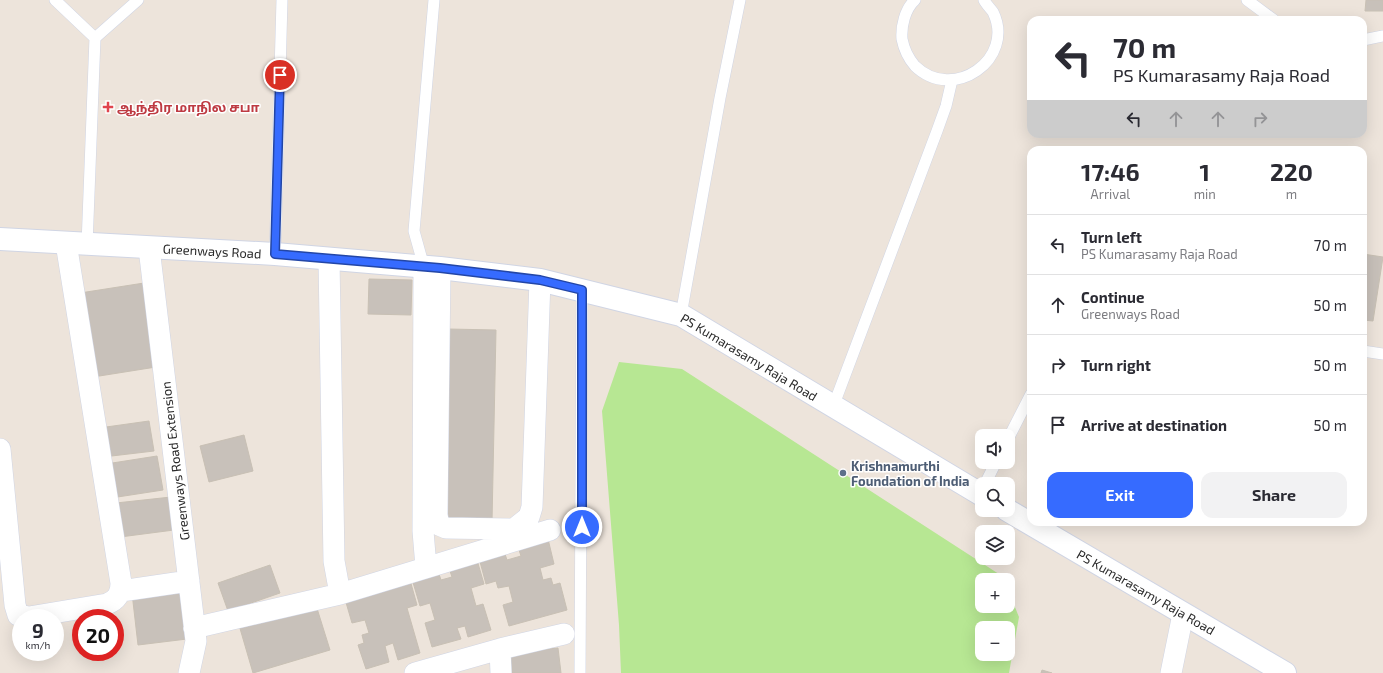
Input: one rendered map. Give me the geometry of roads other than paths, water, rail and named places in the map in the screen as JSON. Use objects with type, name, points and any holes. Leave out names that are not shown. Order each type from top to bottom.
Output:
[{"type":"street","name":"Greenways Road","points":[[0,240],[275,254],[432,267]]},
{"type":"street","points":[[0,449],[15,605],[18,615],[29,617],[107,604],[118,598],[121,590],[121,583],[66,243]]},
{"type":"street","name":"Greenways Road Extension","points":[[150,248],[196,641],[189,673]]},
{"type":"street","points":[[329,259],[334,561],[340,594]]},
{"type":"street","name":"PS Kumarasamy Raja Road","points":[[432,267],[540,280],[681,314],[833,407],[975,487]]},
{"type":"street","points":[[432,267],[437,515],[440,525],[446,528],[514,529],[529,516],[532,506],[540,280]]},
{"type":"street","points":[[426,567],[423,531],[432,267]]},
{"type":"street","name":"PS Kumarasamy Raja Road","points":[[1015,513],[1027,518]]},
{"type":"street","name":"PS Kumarasamy Raja Road","points":[[1051,528],[1183,614],[1285,673]]},
{"type":"street","points":[[194,628],[340,594],[550,530]]},
{"type":"street","points":[[121,590],[189,581]]},
{"type":"street","points":[[1171,673],[1183,614]]},
{"type":"street","points":[[415,673],[500,649],[564,634]]},
{"type":"street","points":[[500,649],[501,673]]},
{"type":"lane","points":[[55,0],[95,38]]},
{"type":"lane","points":[[87,244],[95,38],[138,0]]},
{"type":"lane","points":[[275,254],[282,0]]},
{"type":"lane","points":[[432,267],[414,231],[434,0]]},
{"type":"lane","points":[[681,314],[720,98],[740,0]]},
{"type":"lane","points":[[915,0],[905,15],[902,30],[903,46],[910,61],[922,72],[936,79],[952,80],[967,77],[981,69],[990,57],[996,42],[997,27],[992,12],[984,0]]},
{"type":"lane","points":[[1247,0],[1269,16]]},
{"type":"lane","points":[[1367,39],[1383,36]]},
{"type":"lane","points":[[833,407],[937,131],[946,106],[952,80]]},
{"type":"lane","points":[[580,673],[582,527],[582,290]]},
{"type":"lane","points":[[1367,352],[1383,354]]},
{"type":"lane","points":[[1013,429],[1027,402]]},
{"type":"place","name":"ஆந்திர மாநில சபா","points":[[108,107]]},
{"type":"place","name":"Krishnamurthi Foundation of India","points":[[843,473]]}]
